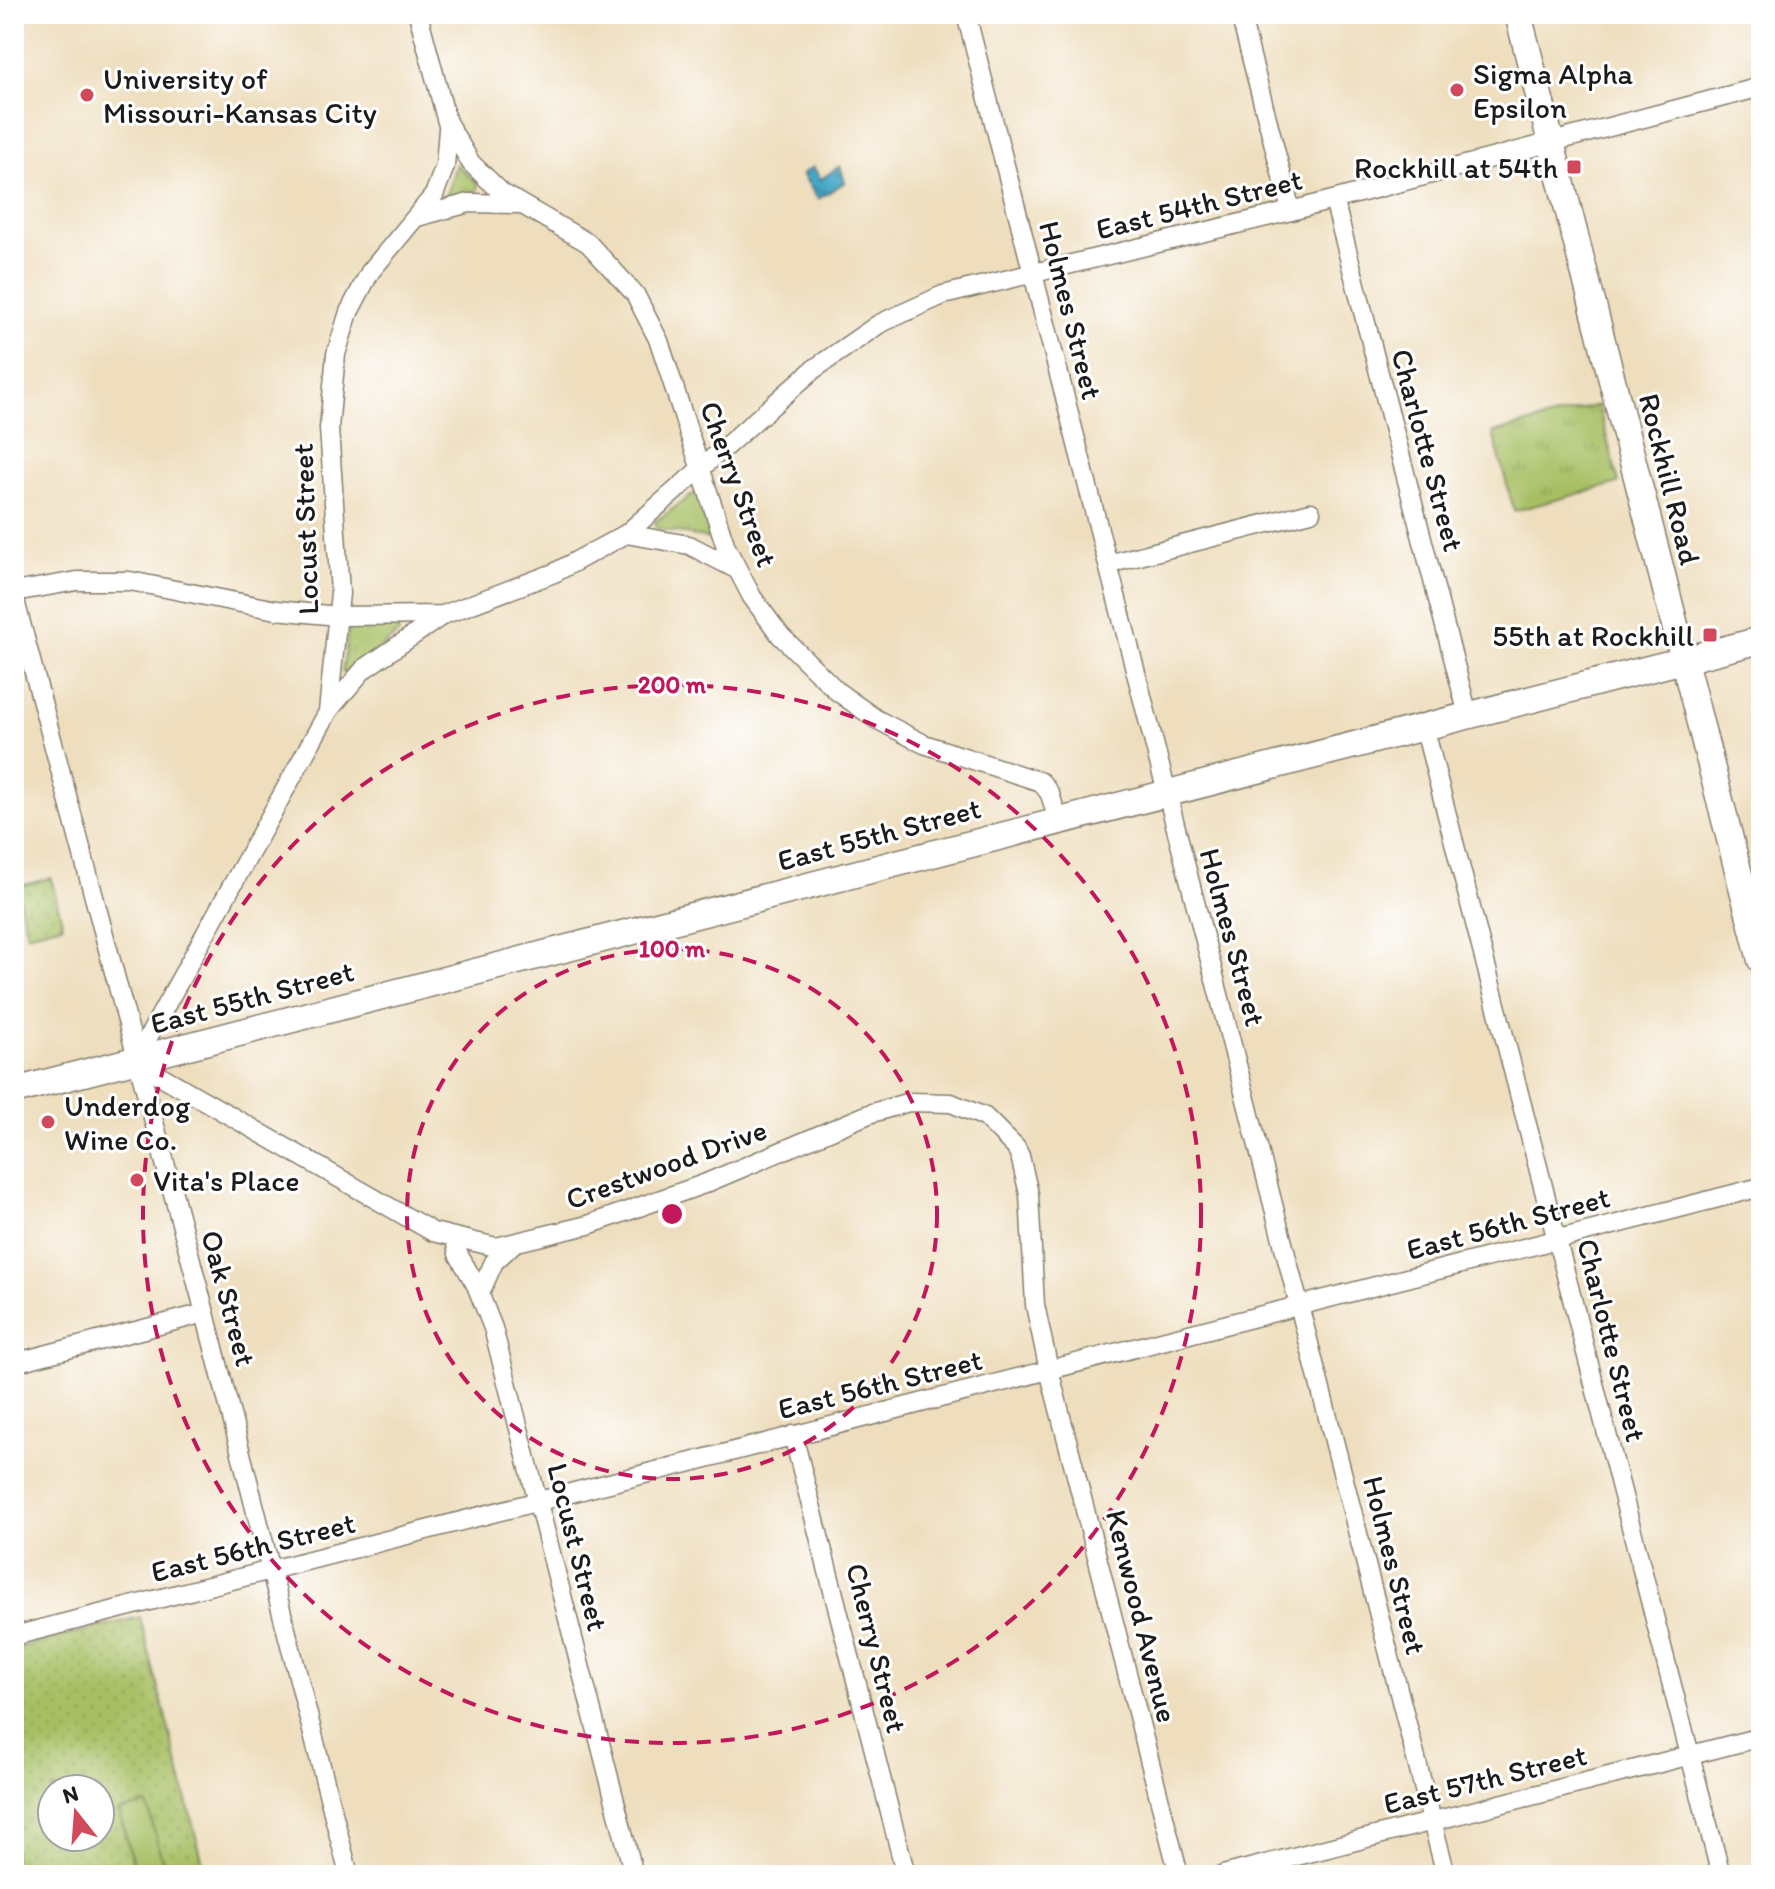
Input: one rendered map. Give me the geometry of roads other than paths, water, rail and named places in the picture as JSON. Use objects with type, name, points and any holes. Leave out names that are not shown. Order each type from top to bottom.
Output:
[{"type":"main road","name":"Rockhill Road","points":[[1518,14],[1761,960]]},
{"type":"main road","name":"East 55th Street","points":[[14,1091],[1761,640]]},
{"type":"street","name":"Cherry Street","points":[[418,14],[447,122],[471,163],[502,193],[588,243],[635,294],[659,341],[700,470],[737,570],[780,635],[838,692],[876,719],[924,744],[1041,782],[1050,794],[1058,820]]},
{"type":"street","name":"Holmes Street","points":[[966,14],[1446,1875]]},
{"type":"street","points":[[1240,14],[1291,211]]},
{"type":"street","name":"East 54th Street","points":[[328,712],[364,669],[443,615],[554,573],[626,534],[814,369],[879,324],[943,295],[1291,211],[1761,87]]},
{"type":"street","name":"Locust Street","points":[[135,1061],[328,712],[340,593],[329,428],[336,354],[349,312],[370,272],[417,217],[442,179],[448,150],[447,122]]},
{"type":"street","name":"Charlotte Street","points":[[1334,200],[1468,715]]},
{"type":"street","name":"Cherry Street","points":[[417,217],[469,203],[522,204]]},
{"type":"street","points":[[1108,564],[1311,512]]},
{"type":"street","points":[[626,534],[689,545],[737,570]]},
{"type":"street","name":"East 54th Street","points":[[14,595],[77,581],[130,581],[276,610],[338,616],[443,615]]},
{"type":"street","name":"Oak Street","points":[[14,595],[135,1061],[205,1313],[349,1875]]},
{"type":"street","name":"Charlotte Street","points":[[1424,726],[1721,1875]]},
{"type":"street","name":"Crestwood Drive","points":[[135,1061],[433,1232],[496,1247],[588,1225],[704,1184],[869,1114],[909,1102],[951,1103],[985,1117],[1020,1156],[1029,1194],[1035,1305],[1049,1370]]},
{"type":"street","name":"East 56th Street","points":[[14,1636],[1761,1187]]},
{"type":"street","name":"Locust Street","points":[[455,1238],[458,1254],[480,1293],[493,1328],[634,1875]]},
{"type":"street","points":[[480,1293],[494,1262],[515,1244]]},
{"type":"street","points":[[14,1363],[205,1313]]},
{"type":"street","name":"Kenwood Avenue","points":[[1049,1370],[1179,1875]]},
{"type":"street","name":"Cherry Street","points":[[793,1435],[906,1875]]},
{"type":"street","name":"East 57th Street","points":[[1223,1875],[1761,1737]]},
{"type":"water","points":[[840,166],[845,182],[818,199],[802,174],[813,167],[821,179]]},
{"type":"place","name":"Sigma Alpha Epsilon","points":[[1457,90]]},
{"type":"place","name":"University of Missouri-Kansas City","points":[[87,95]]},
{"type":"place","name":"Rockhill at 54th","points":[[1574,167]]},
{"type":"place","name":"55th at Rockhill","points":[[1710,635]]},
{"type":"place","name":"Underdog Wine Co.","points":[[48,1122]]},
{"type":"place","name":"Vita's Place","points":[[137,1180]]}]
